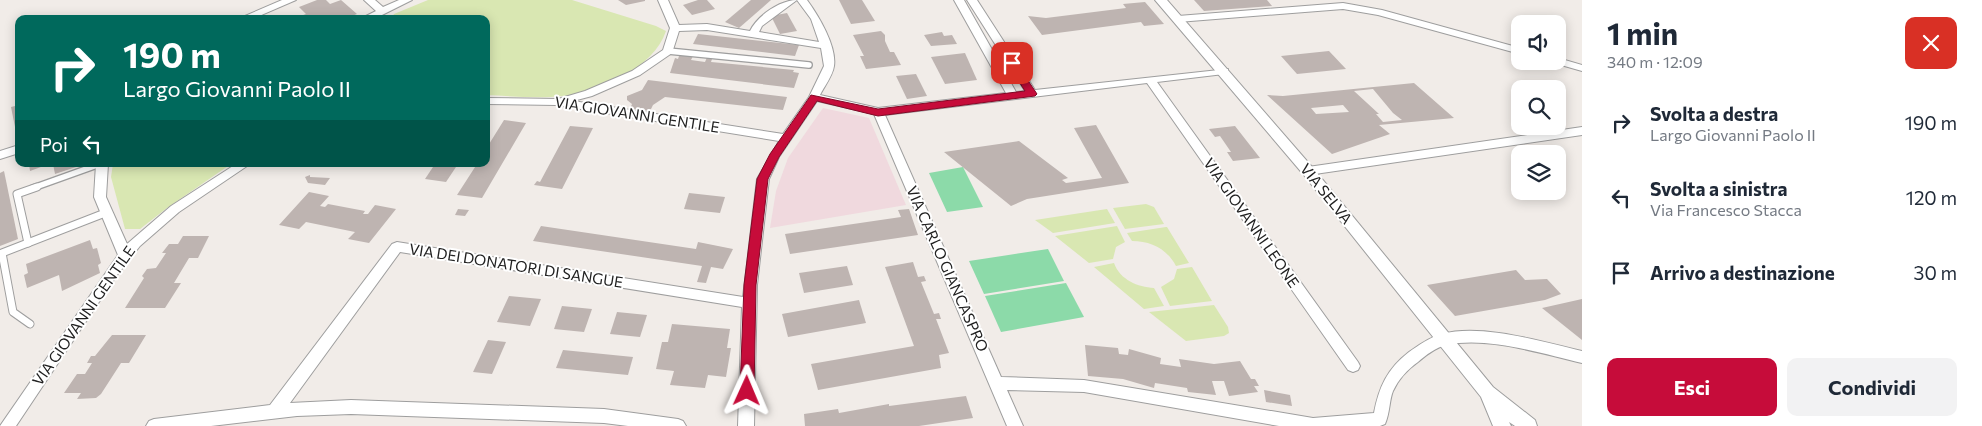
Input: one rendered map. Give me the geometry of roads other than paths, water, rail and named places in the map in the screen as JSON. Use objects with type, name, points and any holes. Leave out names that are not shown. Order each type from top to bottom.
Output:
[{"type":"street","points":[[253,15],[291,0]]},
{"type":"street","points":[[369,0],[382,11]]},
{"type":"street","points":[[374,15],[406,0]]},
{"type":"street","points":[[556,102],[588,94],[616,83],[636,73],[668,51],[675,28],[663,0]]},
{"type":"street","points":[[753,34],[758,24],[792,0]]},
{"type":"street","points":[[746,426],[749,302],[762,179],[774,156],[814,97],[829,66],[826,46],[816,19],[802,0]]},
{"type":"street","points":[[959,0],[1013,96]]},
{"type":"street","points":[[975,0],[1032,94]]},
{"type":"street","name":"VIA SELVA","points":[[1161,0],[1308,171],[1487,392]]},
{"type":"street","points":[[1178,19],[1343,6],[1379,12],[1511,49]]},
{"type":"street","points":[[675,28],[707,27],[826,46]]},
{"type":"street","points":[[1566,63],[1582,68]]},
{"type":"street","points":[[814,97],[878,112],[1224,71]]},
{"type":"street","name":"VIA GIOVANNI LEONE","points":[[1150,80],[1353,366]]},
{"type":"street","name":"VIA GIOVANNI GENTILE","points":[[490,101],[556,102],[786,138]]},
{"type":"street","name":"VIA CARLO GIANCASPRO","points":[[878,112],[1015,426]]},
{"type":"street","points":[[1308,171],[1582,131]]},
{"type":"street","points":[[0,156],[15,150]]},
{"type":"street","points":[[101,167],[100,197],[105,213],[125,256]]},
{"type":"street","name":"VIA GIOVANNI GENTILE","points":[[7,426],[112,271],[135,243],[175,209],[239,167]]},
{"type":"street","name":"VIA DEI DONATORI DI SANGUE","points":[[274,412],[397,247],[749,302]]},
{"type":"street","points":[[997,383],[1084,386],[1313,425],[1380,422],[1386,389],[1404,364],[1425,348],[1444,339],[1464,336],[1512,340],[1582,357]]},
{"type":"street","points":[[1487,392],[1502,426]]},
{"type":"street","points":[[1487,392],[1528,426]]},
{"type":"street","points":[[154,426],[274,412],[351,406],[604,416],[678,426]]},
{"type":"lane","points":[[668,51],[809,65]]},
{"type":"lane","points":[[28,243],[17,194],[93,167]]},
{"type":"lane","points":[[30,324],[13,312],[2,253],[105,213]]}]
